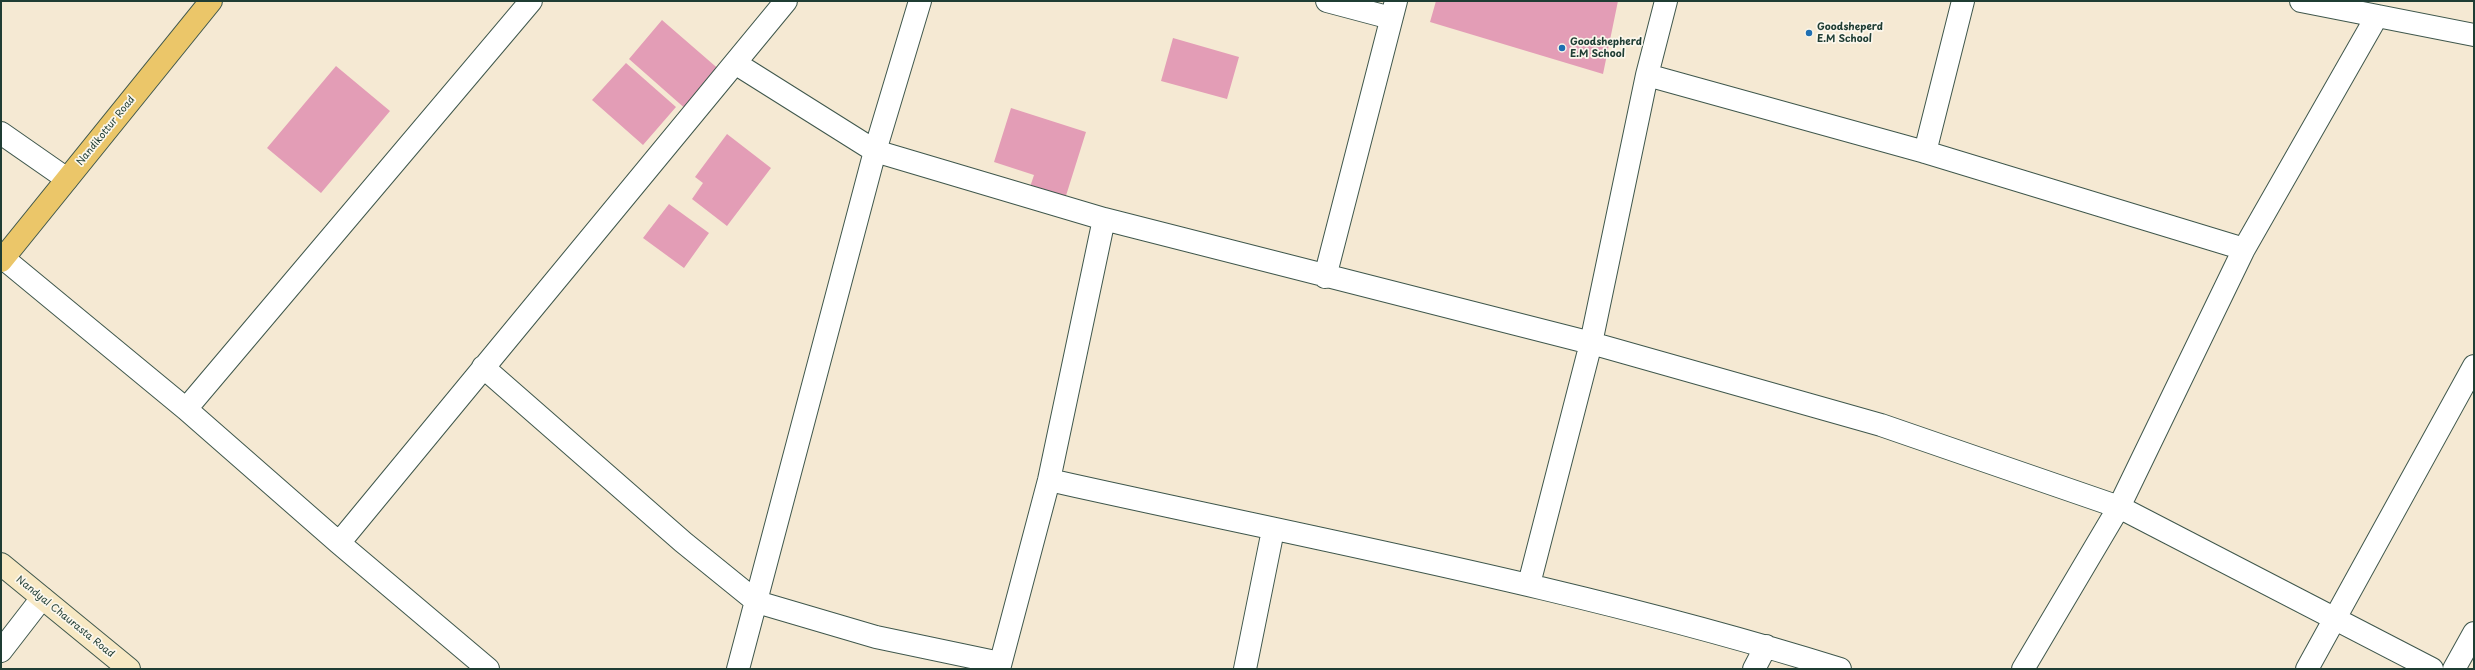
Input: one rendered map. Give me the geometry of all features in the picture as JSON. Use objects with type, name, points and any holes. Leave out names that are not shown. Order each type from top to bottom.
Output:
[{"type":"main road","name":"Nandikottur Road","points":[[2,260],[211,1]]},
{"type":"street","points":[[186,409],[531,1]]},
{"type":"street","points":[[339,543],[786,1]]},
{"type":"street","points":[[738,669],[757,602],[875,151],[920,1]]},
{"type":"street","points":[[1325,277],[1394,9],[1327,1]]},
{"type":"street","points":[[1529,584],[1591,343],[1647,74],[1666,1]]},
{"type":"street","points":[[1925,152],[1963,1]]},
{"type":"street","points":[[2301,1],[2474,35]]},
{"type":"street","points":[[2023,669],[2119,508],[2244,249],[2377,16]]},
{"type":"street","points":[[735,62],[875,151],[1104,219],[1325,277],[1591,343],[1881,425],[2119,508],[2432,669]]},
{"type":"street","points":[[1647,74],[1925,152],[2244,249]]},
{"type":"street","points":[[1,133],[67,179]]},
{"type":"street","points":[[483,367],[683,542],[757,602],[876,637],[1000,666],[1049,480],[1104,219]]},
{"type":"street","points":[[2,260],[186,409],[339,543],[488,669]]},
{"type":"street","points":[[2307,669],[2474,366]]},
{"type":"street","points":[[1049,480],[1272,530],[1529,584],[1766,646],[1840,669]]},
{"type":"street","points":[[1245,669],[1272,530]]},
{"type":"street","name":"Nandyal Chaurasta Road","points":[[1,564],[129,669]]},
{"type":"street","points":[[1,651],[42,598]]},
{"type":"street","points":[[2454,669],[2474,632]]},
{"type":"street","points":[[1754,669],[1766,646]]},
{"type":"building","name":"Goodshepherd E.M School","points":[[1436,1],[1618,1],[1603,74],[1430,22]]},
{"type":"building","points":[[662,20],[722,72],[688,111],[629,59]]},
{"type":"building","points":[[1173,38],[1239,57],[1227,99],[1161,81]]},
{"type":"building","points":[[626,63],[676,107],[643,145],[592,100]]},
{"type":"building","points":[[336,66],[390,111],[321,193],[267,148]]},
{"type":"building","points":[[1011,108],[1086,132],[1064,202],[1029,190],[1034,175],[994,162]]},
{"type":"building","points":[[727,134],[771,168],[727,226],[692,199],[703,183],[695,177]]},
{"type":"building","points":[[669,204],[709,233],[684,268],[643,238]]},
{"type":"place","name":"Goodsheperd E.M School","points":[[1809,33]]},
{"type":"place","name":"Goodshepherd E.M School","points":[[1562,48]]}]
